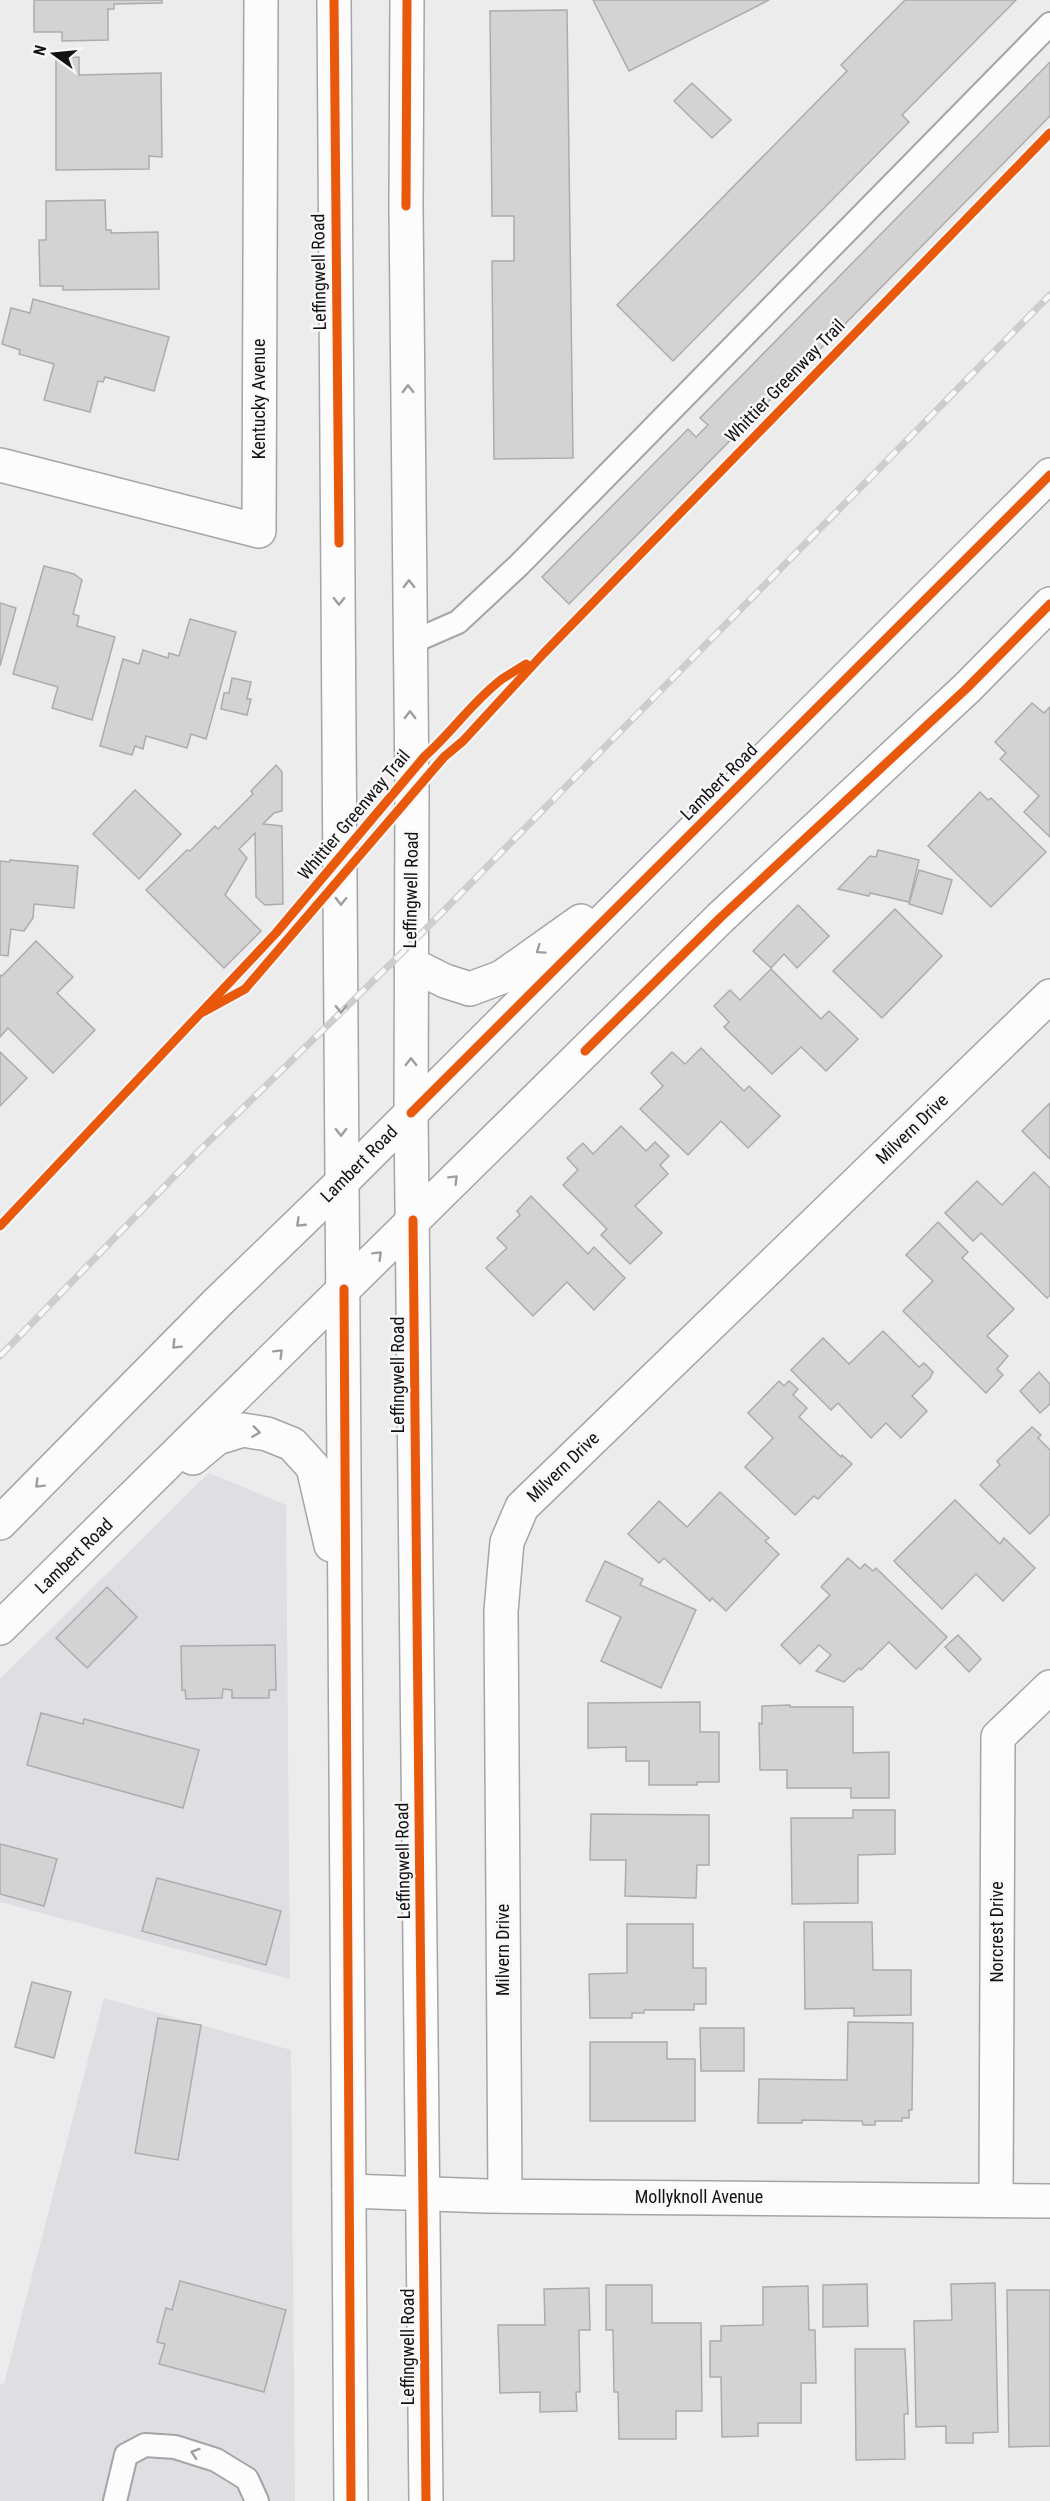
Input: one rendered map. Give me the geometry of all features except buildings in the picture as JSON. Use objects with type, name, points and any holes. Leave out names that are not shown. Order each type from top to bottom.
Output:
[{"type":"main road","name":"Kentucky Avenue","points":[[0,465],[259,531],[261,0]]},
{"type":"main road","name":"Leffingwell Road","points":[[334,0],[351,2501]]},
{"type":"main road","name":"Leffingwell Road","points":[[407,0],[406,206],[412,793],[411,1113],[426,2501]]},
{"type":"main road","name":"Lambert Road","points":[[0,1523],[217,1303],[342,1182],[1050,475]]},
{"type":"main road","name":"Lambert Road","points":[[0,1628],[720,918],[967,688],[1050,604]]},
{"type":"main road","points":[[411,964],[445,981],[470,989],[502,976],[656,868]]},
{"type":"main road","name":"Milvern Drive","points":[[505,2196],[501,1611],[507,1542],[522,1507],[1050,996]]},
{"type":"main road","points":[[74,1557],[217,1438],[243,1430],[267,1434],[292,1444],[313,1467],[345,1601]]},
{"type":"main road","name":"Norcrest Drive","points":[[996,2199],[998,1737],[1050,1687]]},
{"type":"main road","name":"Mollyknoll Avenue","points":[[349,2191],[505,2196],[1050,2201]]},
{"type":"lane","points":[[410,643],[458,622],[519,565],[1050,24]]},
{"type":"lane","points":[[115,2501],[126,2455],[145,2445],[175,2447],[216,2460],[247,2479],[256,2501]]},
{"type":"shaded area","points":[[209,1473],[286,1505],[290,1979],[0,1902],[0,1679]]},
{"type":"shaded area","points":[[104,1998],[291,2050],[295,2501],[0,2501],[0,2384],[4,2384]]},
{"type":"railway","points":[[0,1356],[200,1150],[411,944],[1050,295]]},
{"type":"cycle path","points":[[334,0],[339,543]]},
{"type":"cycle path","points":[[406,206],[407,0]]},
{"type":"cycle path","name":"Whittier Greenway Trail","points":[[203,1012],[245,989],[444,757],[463,741],[544,653],[1050,133]]},
{"type":"cycle path","points":[[411,1113],[1050,475]]},
{"type":"cycle path","points":[[585,1051],[720,918],[967,688],[1050,604]]},
{"type":"cycle path","name":"Whittier Greenway Trail","points":[[0,1226],[276,933],[425,756],[491,688],[526,664]]},
{"type":"cycle path","points":[[413,1220],[426,2501]]},
{"type":"cycle path","points":[[344,1289],[351,2501]]}]
